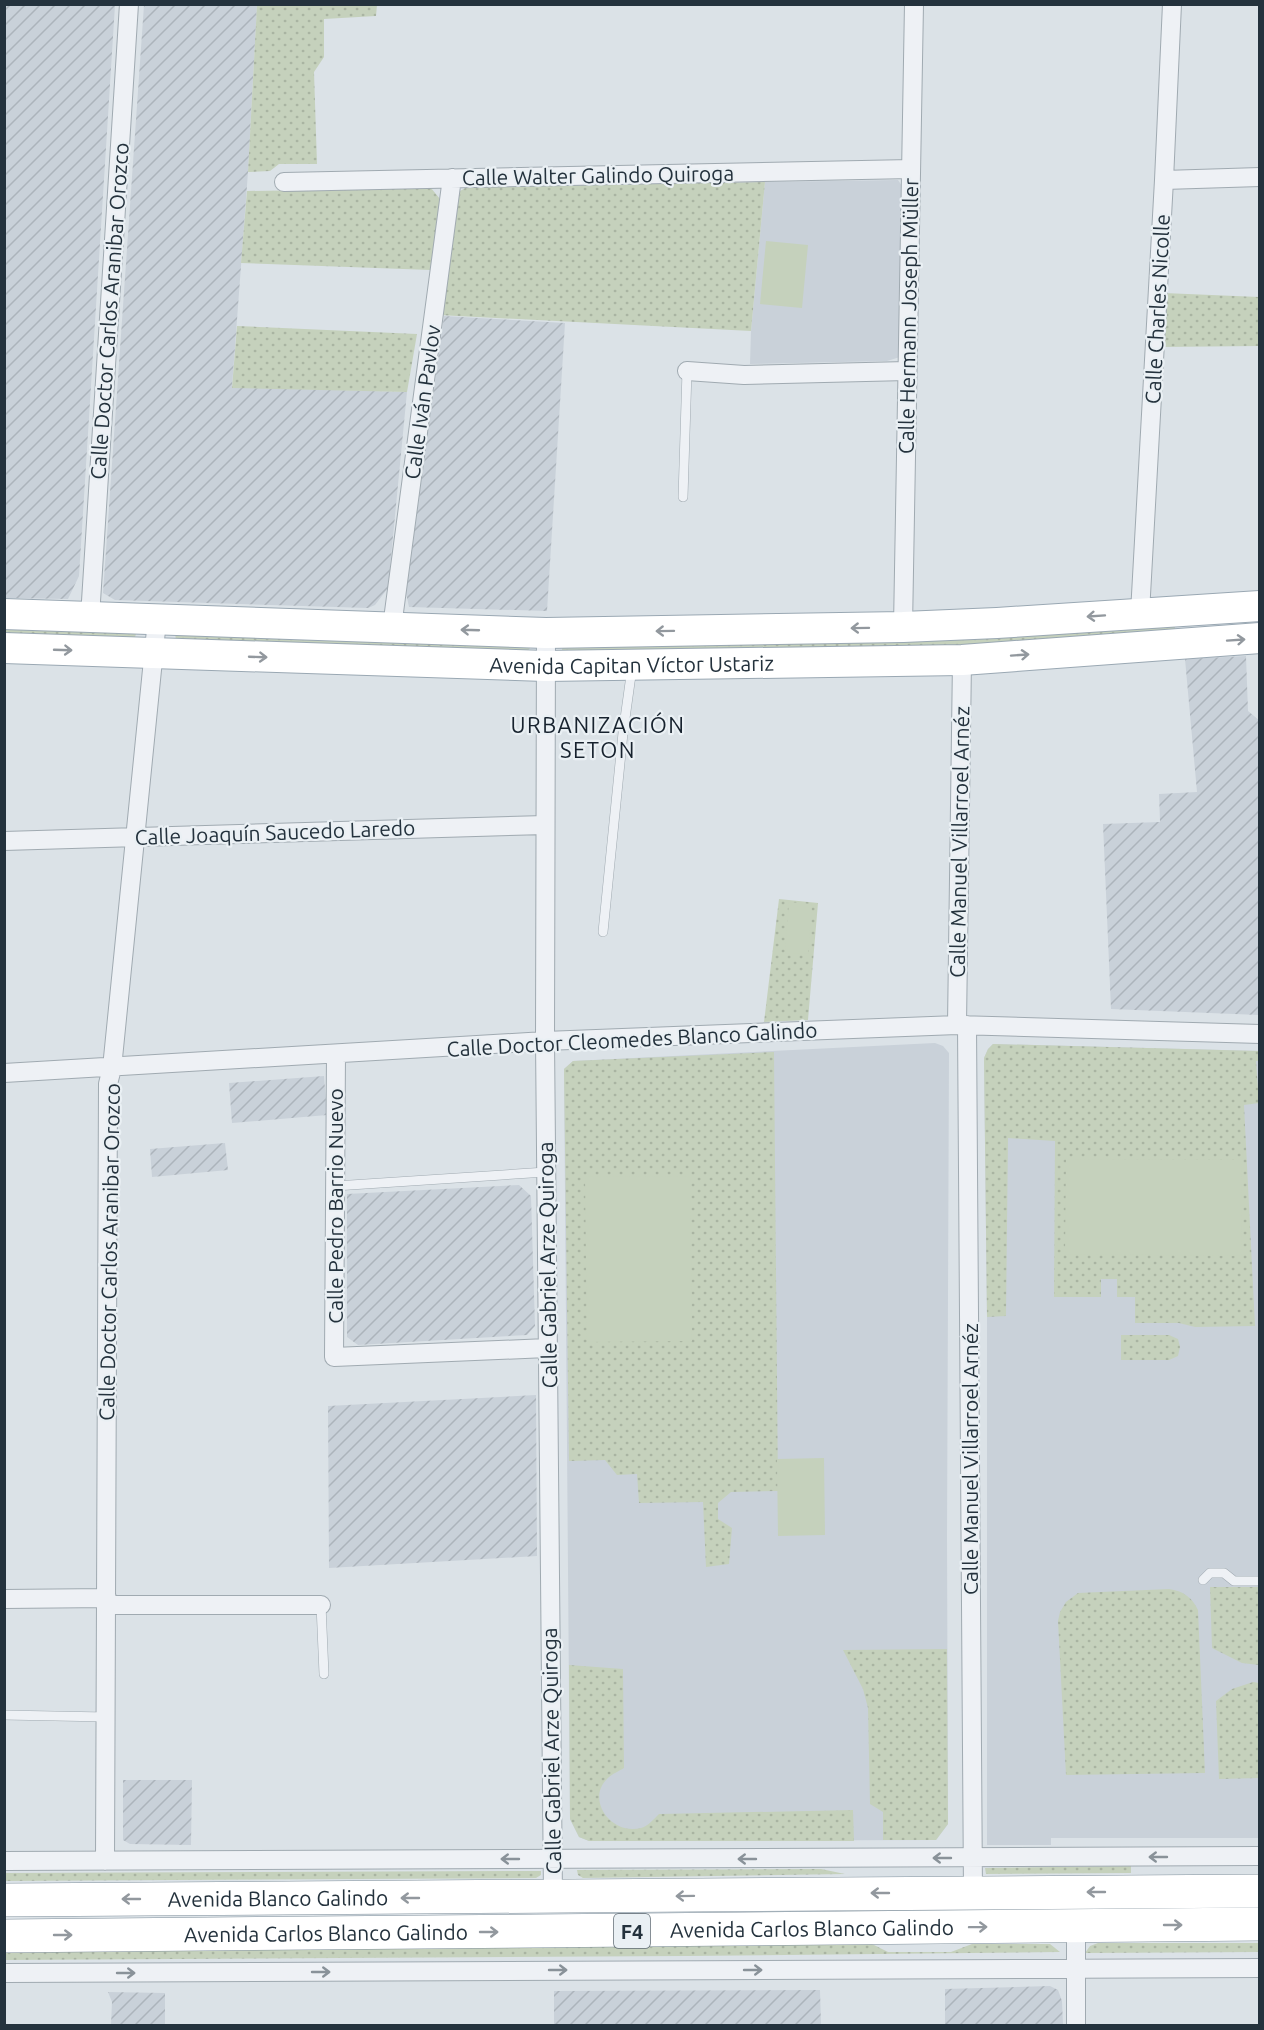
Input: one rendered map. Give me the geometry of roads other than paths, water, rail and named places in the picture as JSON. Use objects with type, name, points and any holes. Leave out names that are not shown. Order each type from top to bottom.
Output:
[{"type":"highway","name":"Avenida Carlos Blanco Galindo","points":[[553,1898],[1260,1891]]},
{"type":"highway","name":"Avenida Blanco Galindo","points":[[4,1900],[553,1898]]},
{"type":"highway","name":"Avenida Carlos Blanco Galindo","points":[[4,1936],[1260,1924]]},
{"type":"main road","name":"Avenida Capitan Víctor Ustariz","points":[[4,614],[546,633],[903,627],[1260,606]]},
{"type":"main road","points":[[1192,610],[1193,643]]},
{"type":"main road","name":"Avenida Capitan Víctor Ustariz","points":[[4,648],[545,666],[632,666],[962,660],[1260,638]]},
{"type":"street","name":"Calle Doctor Carlos Aranibar Orozco","points":[[90,617],[129,4]]},
{"type":"street","name":"Calle Hermann Joseph Müller","points":[[903,627],[914,4]]},
{"type":"street","name":"Calle Charles Nicolle","points":[[1140,613],[1172,4]]},
{"type":"street","name":"Calle Walter Galindo Quiroga","points":[[284,182],[911,169]]},
{"type":"street","points":[[1164,180],[1260,177]]},
{"type":"street","name":"Calle Iván Pavlov","points":[[392,627],[452,178]]},
{"type":"street","points":[[687,371],[744,375],[907,371]]},
{"type":"street","name":"Calle Doctor Carlos Aranibar Orozco","points":[[105,1861],[108,1084],[112,1068],[156,620]]},
{"type":"street","name":"Calle Gabriel Arze Quiroga","points":[[546,633],[545,1041],[553,1898]]},
{"type":"street","name":"Calle Manuel Villarroel Arnéz","points":[[962,660],[962,1025],[973,1893]]},
{"type":"street","name":"Calle Joaquín Saucedo Laredo","points":[[4,841],[545,825]]},
{"type":"street","name":"Calle Doctor Cleomedes Blanco Galindo","points":[[4,1074],[545,1041],[962,1025],[1260,1034]]},
{"type":"street","name":"Calle Pedro Barrio Nuevo","points":[[336,1054],[334,1358],[547,1348]]},
{"type":"street","points":[[4,1599],[321,1605]]},
{"type":"street","points":[[4,1861],[1260,1856]]},
{"type":"street","points":[[1216,1857],[1217,1892]]},
{"type":"street","points":[[1076,1925],[1076,2025]]},
{"type":"street","name":"Avenida Carlos Blanco Galindo","points":[[4,1973],[1260,1968]]},
{"type":"lane","points":[[683,497],[687,371]]},
{"type":"lane","points":[[603,932],[632,666]]},
{"type":"lane","points":[[335,1186],[546,1172]]},
{"type":"lane","points":[[1203,1580],[1210,1573],[1224,1573],[1234,1581],[1260,1581]]},
{"type":"lane","points":[[321,1605],[324,1674]]},
{"type":"lane","points":[[4,1714],[106,1717]]},
{"type":"district","name":"URBANIZACIÓN SETON","points":[[598,736]]}]
